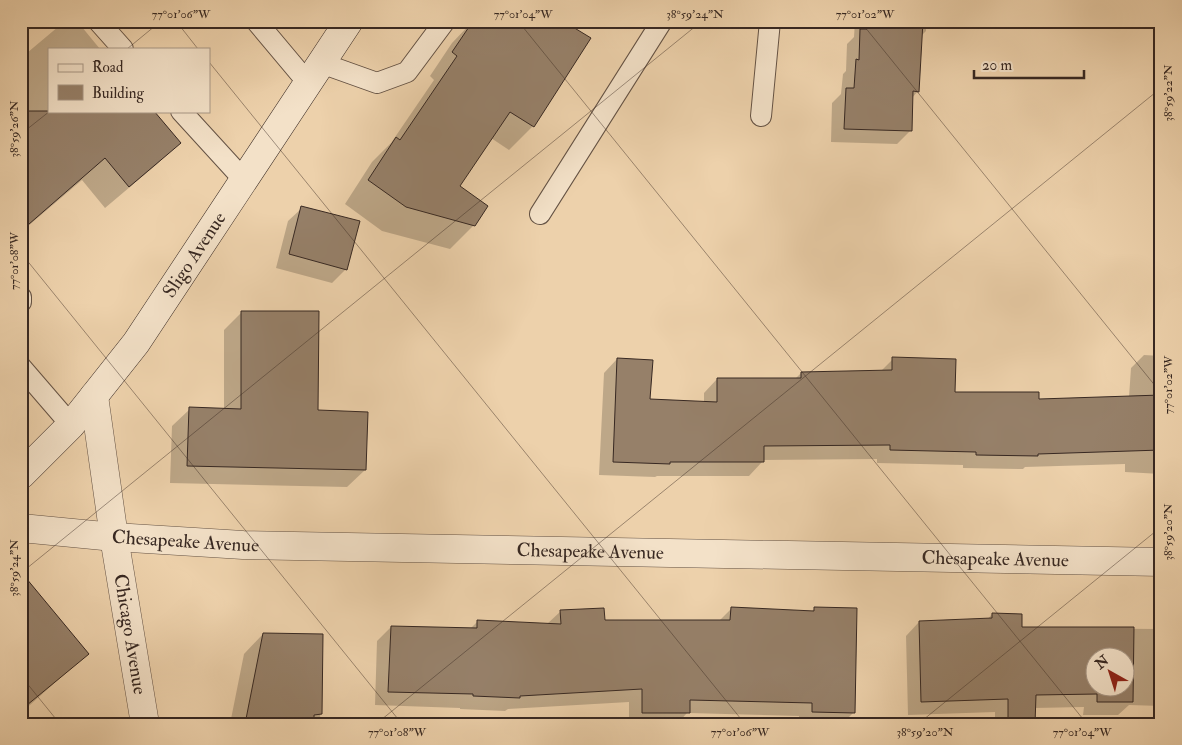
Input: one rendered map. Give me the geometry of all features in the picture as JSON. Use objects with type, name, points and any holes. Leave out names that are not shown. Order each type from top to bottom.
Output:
[{"type":"street","name":"Sligo Avenue","points":[[21,475],[71,425],[136,343],[349,21]]},
{"type":"street","name":"Chicago Avenue","points":[[94,396],[114,537],[146,724]]},
{"type":"street","name":"Chesapeake Avenue","points":[[21,528],[114,537],[243,545],[1161,562]]},
{"type":"lane","points":[[98,21],[122,48]]},
{"type":"lane","points":[[256,21],[314,73],[378,83],[407,72],[445,21]]},
{"type":"lane","points":[[540,214],[662,21]]},
{"type":"lane","points":[[761,116],[770,21]]},
{"type":"lane","points":[[182,112],[244,180]]},
{"type":"lane","points":[[21,297],[21,302]]},
{"type":"lane","points":[[21,367],[71,425]]},
{"type":"building","points":[[473,21],[563,21],[591,38],[534,127],[510,112],[460,186],[488,206],[475,226],[406,207],[368,180],[396,137],[400,140],[457,56],[452,52]]},
{"type":"building","points":[[868,21],[923,21],[919,92],[913,91],[912,131],[844,129],[846,88],[854,88],[856,59],[859,60],[860,29],[867,29]]},
{"type":"building","points":[[21,111],[155,112],[181,143],[129,187],[105,158],[21,231]]},
{"type":"building","points":[[301,206],[360,221],[347,270],[289,254]]},
{"type":"building","points":[[241,311],[319,311],[318,410],[368,412],[366,470],[187,466],[189,407],[241,409]]},
{"type":"building","points":[[892,357],[956,359],[955,392],[1039,392],[1039,399],[1161,395],[1161,450],[1038,454],[1038,456],[976,455],[976,452],[890,450],[890,445],[764,446],[764,462],[670,462],[670,464],[613,462],[617,358],[653,360],[650,399],[717,402],[717,378],[801,378],[801,372],[892,370]]},
{"type":"building","points":[[21,572],[89,654],[21,710]]},
{"type":"building","points":[[731,607],[814,611],[814,607],[857,608],[855,713],[812,712],[812,703],[690,700],[690,713],[642,713],[642,689],[520,696],[520,698],[473,696],[473,694],[388,692],[391,626],[477,628],[477,620],[561,624],[560,610],[604,608],[605,620],[730,620]]},
{"type":"building","points":[[992,613],[1022,614],[1022,627],[1134,627],[1134,648],[1084,648],[1084,694],[1036,695],[1035,724],[1008,724],[1008,699],[921,702],[919,621],[992,618]]},
{"type":"building","points":[[263,633],[323,634],[322,714],[314,715],[314,724],[245,724]]},
{"type":"building","points":[[1097,698],[1133,698],[1133,702],[1097,702]]}]
